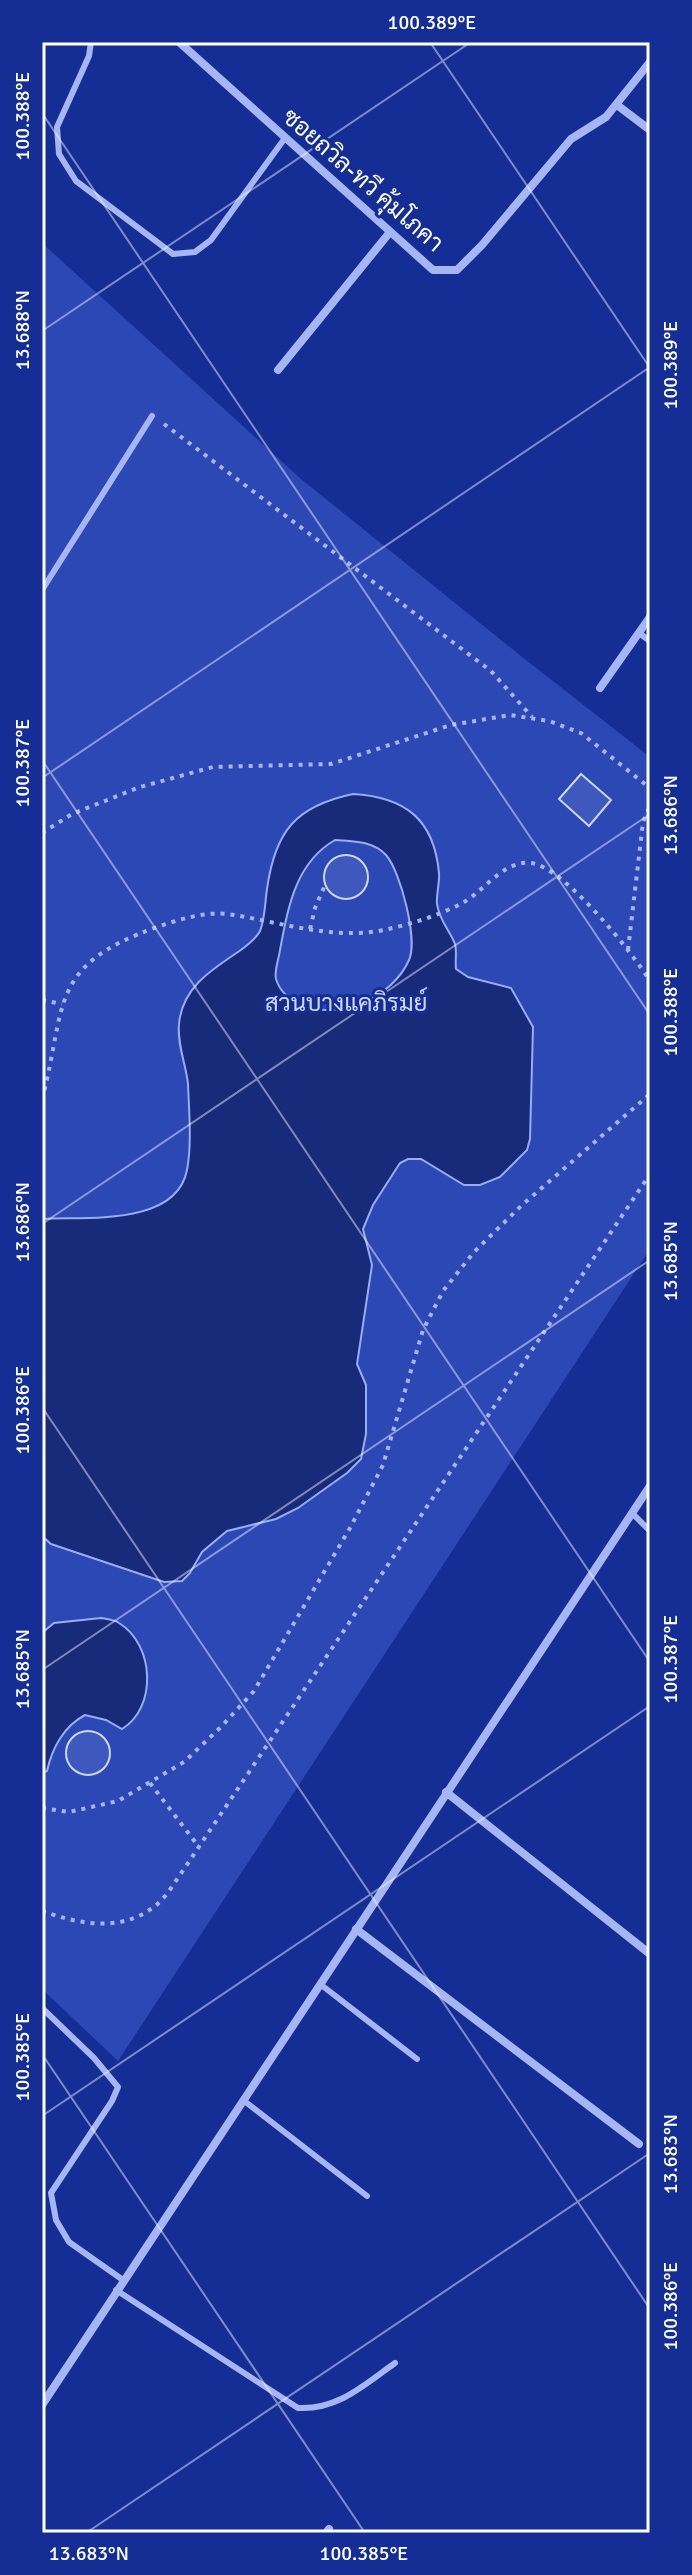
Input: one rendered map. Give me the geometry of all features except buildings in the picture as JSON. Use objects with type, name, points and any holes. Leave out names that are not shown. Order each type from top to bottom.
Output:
[{"type":"street","name":"ซอยถวิล-ทวี คุ้มโภคา","points":[[179,42],[433,270],[457,270],[571,139],[606,117],[650,62]]},
{"type":"street","points":[[617,105],[650,130]]},
{"type":"street","points":[[278,370],[390,232]]},
{"type":"street","points":[[600,688],[650,617]]},
{"type":"street","points":[[42,2405],[650,1486]]},
{"type":"street","points":[[446,1792],[650,1954]]},
{"type":"street","points":[[356,1929],[639,2144]]},
{"type":"lane","points":[[91,42],[84,68],[57,127],[59,154],[76,181],[173,254],[195,252],[211,240],[285,138]]},
{"type":"lane","points":[[42,590],[152,416]]},
{"type":"lane","points":[[639,633],[650,641]]},
{"type":"lane","points":[[632,1513],[650,1531]]},
{"type":"lane","points":[[320,1984],[417,2059]]},
{"type":"lane","points":[[42,2008],[94,2058],[118,2087],[112,2101],[51,2193],[56,2220],[69,2242],[123,2280]]},
{"type":"lane","points":[[243,2100],[367,2196]]},
{"type":"lane","points":[[116,2290],[298,2408],[316,2409],[343,2400],[395,2363]]},
{"type":"path","points":[[152,416],[491,671],[533,719]]},
{"type":"path","points":[[43,829],[140,787],[213,767],[331,764],[451,725],[510,715],[549,721],[581,733],[650,788]]},
{"type":"path","points":[[628,950],[643,822],[650,806]]},
{"type":"path","points":[[42,1100],[62,1004],[71,982],[107,949],[132,936],[207,914],[229,914],[346,933],[380,931],[416,922],[465,902],[513,866],[529,863],[545,867],[564,880],[628,950],[650,981]]},
{"type":"path","points":[[310,929],[325,885]]},
{"type":"path","points":[[42,1000],[62,1004]]},
{"type":"path","points":[[42,1808],[69,1812],[118,1801],[184,1762],[254,1691],[350,1528],[383,1465],[423,1330],[443,1291],[474,1252],[521,1206],[650,1094]]},
{"type":"path","points":[[42,1911],[74,1923],[110,1924],[138,1917],[157,1905],[650,1174]]},
{"type":"path","points":[[150,1783],[199,1847]]},
{"type":"green space","name":"สวนบางแคภิรมย์","points":[[42,243],[301,479],[650,757],[650,1249],[118,2061],[42,1989]]},
{"type":"shaded area","points":[[353,794],[388,800],[414,814],[431,838],[439,877],[437,904],[455,944],[456,969],[468,977],[511,988],[533,1027],[530,1139],[527,1150],[500,1177],[480,1185],[464,1185],[421,1159],[408,1159],[400,1163],[373,1205],[363,1229],[372,1265],[357,1364],[366,1385],[366,1434],[361,1459],[347,1473],[298,1508],[276,1519],[227,1531],[202,1552],[182,1581],[164,1582],[51,1544],[42,1536],[42,1219],[126,1215],[166,1201],[179,1188],[187,1170],[190,1138],[188,1084],[180,1047],[181,1011],[200,981],[247,945],[260,931],[276,851],[292,824],[303,814],[333,799]],"holes":[[[335,840],[362,843],[386,855],[397,876],[406,906],[411,950],[401,973],[378,995],[348,1008],[316,1009],[301,1005],[286,995],[276,979],[276,968],[290,903],[302,874],[321,850]]]},
{"type":"shaded area","points":[[101,1618],[119,1623],[140,1646],[147,1676],[141,1707],[122,1729],[106,1720],[85,1715],[60,1738],[47,1771],[42,1773],[42,1633],[54,1623]]}]
